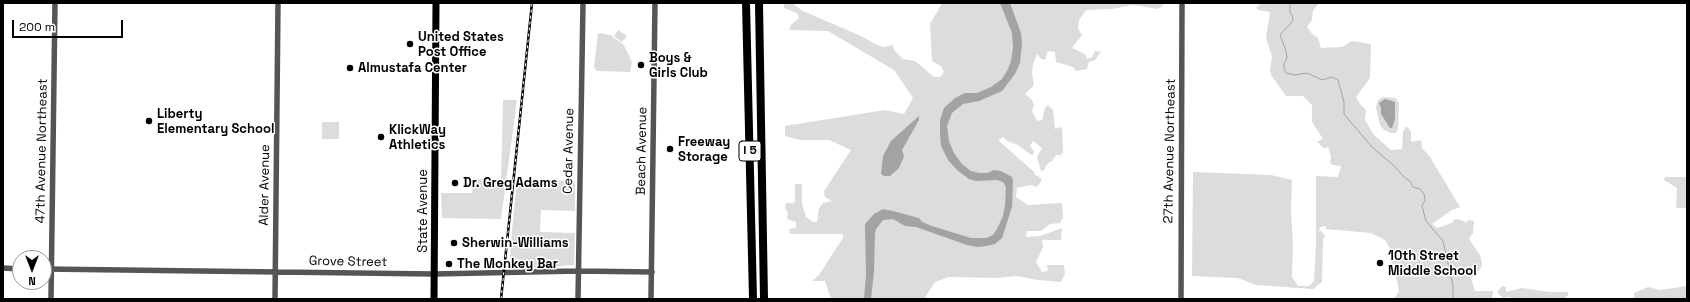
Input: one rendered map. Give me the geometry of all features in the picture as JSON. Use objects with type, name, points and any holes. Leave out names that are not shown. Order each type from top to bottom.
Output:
[{"type":"highway","name":"I 5","points":[[746,3],[753,299]]},
{"type":"highway","name":"I 5","points":[[759,3],[764,299]]},
{"type":"main road","name":"State Avenue","points":[[434,299],[436,3]]},
{"type":"street","name":"47th Avenue Northeast","points":[[51,250],[55,3]]},
{"type":"street","name":"Alder Avenue","points":[[275,299],[278,3]]},
{"type":"street","name":"Cedar Avenue","points":[[578,299],[583,3]]},
{"type":"street","name":"Beach Avenue","points":[[651,299],[655,3]]},
{"type":"street","name":"27th Avenue Northeast","points":[[1180,299],[1182,3]]},
{"type":"street","name":"Grove Street","points":[[52,269],[434,274],[578,271],[652,272]]},
{"type":"shaded area","points":[[784,3],[792,3],[803,11],[861,36],[877,45],[884,47],[893,45],[894,50],[903,59],[915,61],[934,77],[940,77],[944,72],[941,66],[932,61],[930,24],[942,3],[1162,3],[1163,6],[1158,9],[1132,5],[1112,9],[1086,10],[1079,20],[1078,29],[1082,35],[1072,48],[1085,54],[1087,59],[1092,57],[1095,51],[1101,52],[1095,60],[1089,62],[1087,69],[1076,71],[1073,67],[1056,62],[1055,52],[1048,51],[1045,60],[1041,59],[1037,54],[1033,64],[1032,74],[1034,85],[1025,94],[1032,100],[1034,105],[1032,111],[1037,121],[1042,120],[1045,108],[1048,105],[1053,110],[1055,129],[1062,127],[1063,152],[1061,155],[1056,155],[1052,161],[1047,164],[1044,170],[1041,171],[1037,157],[1042,148],[1033,141],[1030,146],[1034,151],[1033,155],[1018,145],[1007,141],[1003,137],[998,140],[1042,180],[1037,187],[1031,185],[1017,188],[1016,197],[1028,205],[1062,203],[1063,217],[1060,223],[1050,224],[1041,231],[1027,231],[1026,237],[1040,236],[1062,228],[1061,240],[1042,240],[1043,247],[1036,262],[1042,272],[1048,271],[1047,265],[1064,265],[1065,274],[1061,282],[1017,276],[996,278],[949,277],[935,282],[924,299],[831,299],[825,281],[812,281],[819,275],[843,238],[843,234],[790,234],[789,229],[796,228],[796,222],[787,219],[788,213],[785,208],[786,203],[794,203],[795,184],[802,184],[802,204],[806,217],[813,222],[817,222],[819,208],[823,203],[832,201],[825,197],[824,191],[851,150],[829,140],[800,140],[785,136],[785,126],[885,110],[904,114],[913,98],[894,70],[828,31],[789,30],[791,25],[799,18],[797,13],[784,8]]},
{"type":"shaded area","points":[[1000,3],[1010,3],[1021,33],[1022,44],[1020,63],[1015,74],[1002,91],[979,101],[963,104],[952,113],[947,126],[949,141],[954,153],[962,164],[971,171],[987,173],[994,170],[1001,171],[1012,177],[1012,207],[1002,238],[995,244],[977,247],[967,245],[916,227],[905,226],[893,219],[883,220],[876,229],[875,234],[874,272],[871,299],[864,299],[866,275],[865,224],[874,214],[883,209],[893,211],[919,218],[922,222],[932,226],[971,238],[986,238],[993,235],[1003,216],[1006,187],[1003,182],[997,180],[976,181],[969,179],[957,170],[948,160],[941,146],[940,135],[940,120],[944,108],[955,98],[965,93],[977,93],[991,87],[1002,79],[1008,69],[1013,47],[1012,33]]},
{"type":"shaded area","points":[[1263,3],[1319,3],[1313,11],[1312,20],[1307,27],[1312,34],[1318,38],[1321,48],[1342,47],[1352,41],[1371,44],[1370,78],[1356,97],[1366,110],[1365,120],[1374,135],[1391,150],[1402,149],[1403,132],[1406,126],[1411,131],[1411,142],[1421,140],[1422,148],[1430,157],[1460,207],[1452,210],[1432,224],[1437,228],[1452,223],[1455,219],[1466,223],[1468,220],[1474,221],[1473,233],[1469,239],[1480,255],[1482,263],[1481,268],[1471,278],[1475,291],[1493,291],[1492,299],[1394,299],[1399,291],[1396,276],[1391,269],[1392,252],[1385,240],[1371,233],[1326,229],[1326,226],[1320,227],[1319,231],[1321,231],[1325,236],[1323,239],[1322,282],[1313,289],[1256,285],[1238,278],[1192,276],[1193,172],[1271,175],[1292,180],[1292,277],[1298,286],[1309,286],[1314,281],[1316,244],[1316,176],[1338,177],[1341,166],[1332,165],[1330,162],[1331,157],[1328,147],[1324,148],[1317,142],[1323,139],[1312,122],[1312,105],[1303,96],[1286,96],[1271,75],[1270,70],[1272,57],[1266,38],[1270,12],[1258,10],[1256,7]]},
{"type":"shaded area","points":[[618,30],[627,36],[622,42],[614,36]]},
{"type":"shaded area","points":[[598,33],[610,35],[623,44],[632,63],[630,72],[597,71],[594,67]]},
{"type":"shaded area","points":[[1383,97],[1395,98],[1399,103],[1398,129],[1396,133],[1391,133],[1384,130],[1380,125],[1376,108],[1378,100]]},
{"type":"shaded area","points":[[1385,99],[1395,102],[1395,119],[1392,128],[1390,128],[1381,114],[1379,103]]},
{"type":"shaded area","points":[[503,100],[517,100],[501,219],[442,218],[441,193],[472,193],[473,179],[501,180]]},
{"type":"shaded area","points":[[919,116],[919,120],[902,150],[904,156],[899,168],[890,176],[884,176],[881,174],[883,156],[891,141]]},
{"type":"shaded area","points":[[322,122],[339,122],[339,139],[322,139]]},
{"type":"shaded area","points":[[1665,177],[1687,177],[1687,208],[1676,208],[1677,188],[1664,180]]},
{"type":"shaded area","points":[[517,180],[575,181],[575,211],[541,210],[540,232],[575,233],[574,265],[509,270]]},
{"type":"shaded area","points":[[1502,286],[1506,287],[1506,292],[1522,288],[1550,292],[1568,292],[1568,295],[1564,299],[1503,298],[1497,292]]},
{"type":"shaded area","points":[[1687,286],[1687,299],[1634,299],[1634,293],[1648,287],[1660,290]]},
{"type":"waterway","points":[[1290,3],[1290,12],[1293,20],[1280,35],[1286,51],[1287,58],[1284,64],[1286,73],[1295,75],[1307,73],[1322,80],[1332,77],[1338,80],[1344,102],[1344,114],[1371,146],[1410,181],[1413,187],[1420,189],[1424,194],[1425,200],[1422,206],[1426,221],[1443,241],[1453,286],[1453,299]]},
{"type":"railway","points":[[501,299],[532,3]]},
{"type":"place","name":"United States Post Office","points":[[410,44]]},
{"type":"place","name":"Boys & Girls Club","points":[[641,65]]},
{"type":"place","name":"Almustafa Center","points":[[350,68]]},
{"type":"place","name":"Liberty Elementary School","points":[[149,121]]},
{"type":"place","name":"KlickWay Athletics","points":[[381,137]]},
{"type":"place","name":"Freeway Storage","points":[[670,149]]},
{"type":"place","name":"Dr. Greg Adams","points":[[455,183]]},
{"type":"place","name":"Sherwin-Williams","points":[[454,243]]},
{"type":"place","name":"10th Street Middle School","points":[[1380,263]]},
{"type":"place","name":"The Monkey Bar","points":[[449,264]]}]
